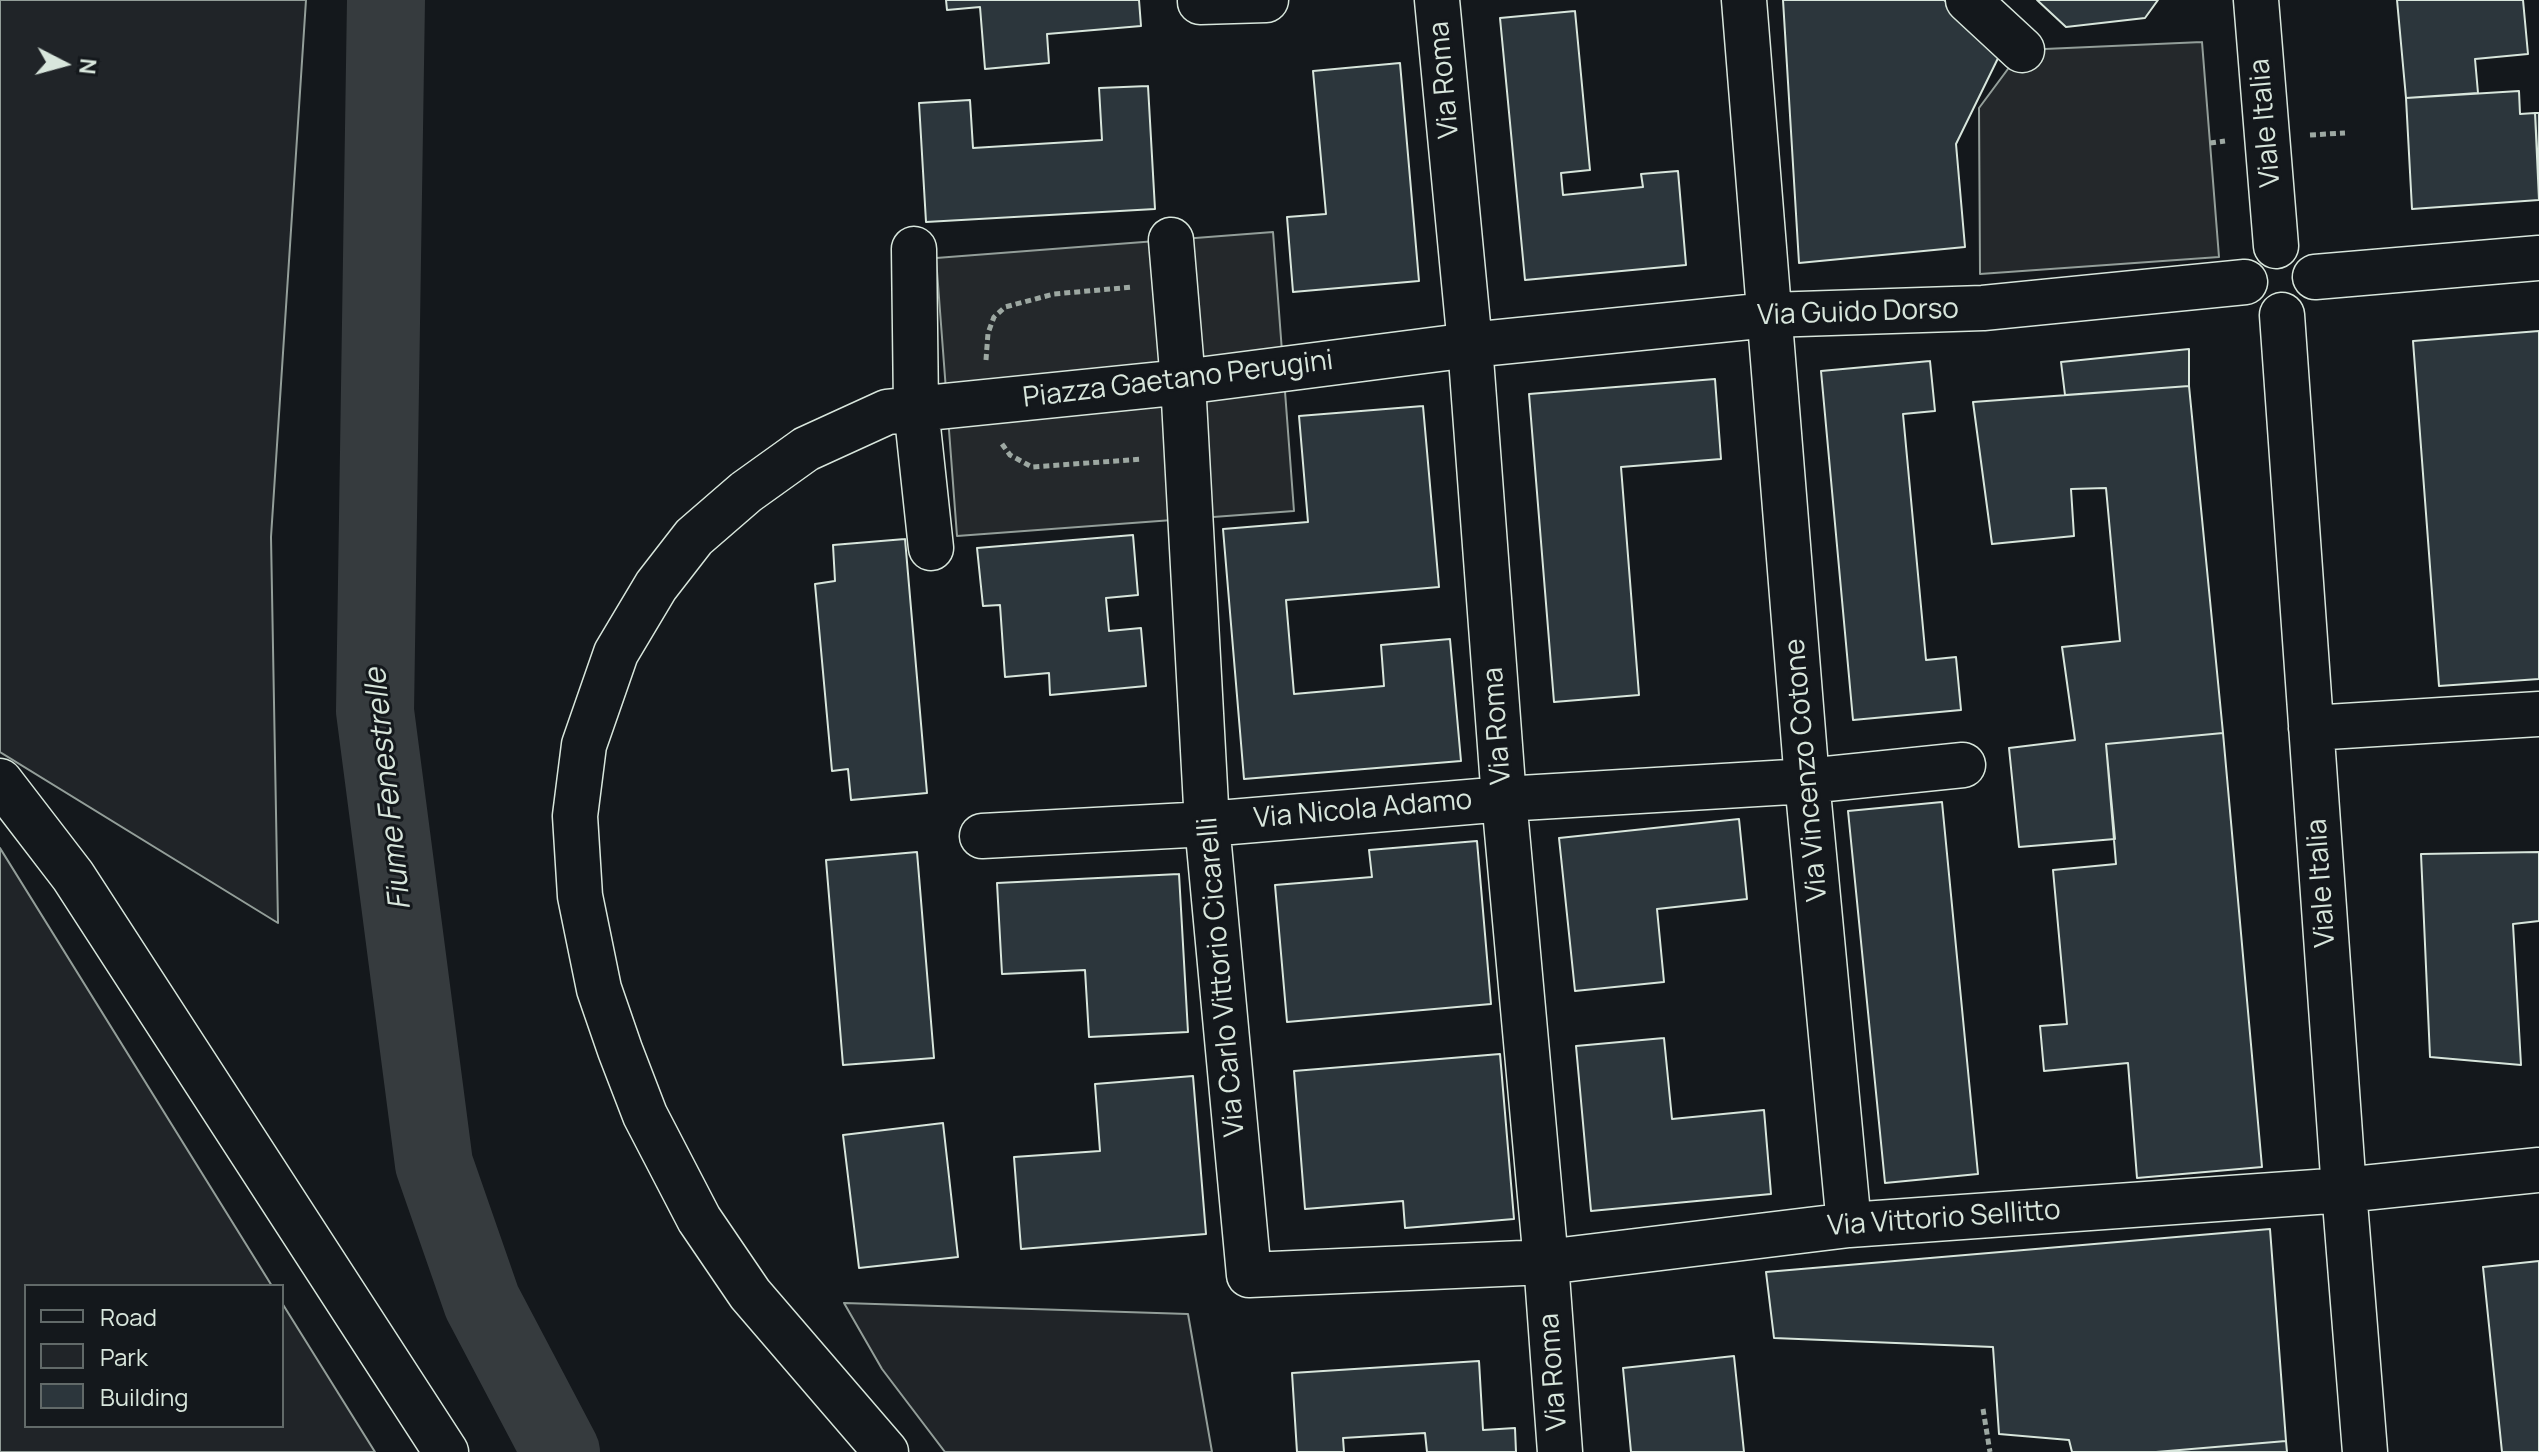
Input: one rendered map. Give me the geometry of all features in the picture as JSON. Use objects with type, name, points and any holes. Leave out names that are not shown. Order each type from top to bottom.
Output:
[{"type":"street","points":[[1200,0],[1266,0]]},
{"type":"street","name":"Via Roma","points":[[1437,0],[1470,345],[1504,799],[1560,1452]]},
{"type":"street","name":"Via Vincenzo Cotone","points":[[1744,0],[1807,781],[1849,1225]]},
{"type":"street","points":[[1968,0],[2022,50]]},
{"type":"street","name":"Viale Italia","points":[[2256,0],[2276,246]]},
{"type":"street","name":"Via Carlo Vittorio Cicarelli","points":[[1171,240],[1183,382],[1207,824],[1249,1275],[1546,1262]]},
{"type":"street","points":[[2276,246],[2287,246],[2306,256],[2315,277],[2310,298],[2293,313],[2282,315],[2261,309],[2253,302],[2245,282],[2250,262],[2257,254],[2276,246]]},
{"type":"street","points":[[914,249],[902,410],[931,548]]},
{"type":"street","points":[[2315,277],[2539,258]]},
{"type":"street","name":"Via Guido Dorso","points":[[1470,345],[1981,291],[2245,282]]},
{"type":"street","name":"Viale Italia","points":[[2282,315],[2365,1452]]},
{"type":"street","name":"Piazza Gaetano Perugini","points":[[886,1452],[750,1294],[699,1219],[645,1115],[599,989],[580,896],[575,816],[584,745],[616,653],[656,586],[694,537],[746,492],[806,449],[902,410],[1183,382],[1470,345]]},
{"type":"street","points":[[2311,728],[2539,714]]},
{"type":"street","name":"Via Nicola Adamo","points":[[982,836],[1207,824],[1504,799],[1807,781],[1963,765]]},
{"type":"street","points":[[0,781],[73,876],[446,1452]]},
{"type":"street","name":"Via Vittorio Sellitto","points":[[1546,1262],[1849,1225],[2344,1190],[2539,1170]]},
{"type":"path","points":[[1983,1409],[1990,1452]]},
{"type":"green space","points":[[0,0],[306,0],[271,537],[278,923],[0,752]]},
{"type":"green space","points":[[0,848],[271,1284],[24,1284],[24,1428],[284,1428],[284,1306],[375,1452],[0,1452]]},
{"type":"green space","points":[[844,1303],[1188,1314],[1212,1452],[945,1452],[882,1369]]},
{"type":"shaded area","points":[[2202,42],[2219,257],[1980,274],[1979,108],[2022,50]]},
{"type":"shaded area","points":[[1273,232],[1294,511],[957,536],[936,258]]},
{"type":"building","points":[[946,0],[1139,0],[1141,26],[1047,34],[1049,63],[985,69],[980,7],[947,10]]},
{"type":"building","points":[[1783,0],[1944,0],[2003,48],[1956,144],[1965,247],[1799,263]]},
{"type":"building","points":[[2037,0],[2158,0],[2145,18],[2066,27]]},
{"type":"building","points":[[2397,0],[2523,0],[2528,54],[2475,59],[2478,93],[2406,98]]},
{"type":"building","points":[[1575,11],[1590,170],[1561,173],[1563,195],[1643,187],[1641,174],[1678,171],[1686,265],[1525,280],[1500,18]]},
{"type":"building","points":[[1400,63],[1419,281],[1293,292],[1287,217],[1326,214],[1313,71]]},
{"type":"building","points":[[1148,86],[1155,209],[926,222],[919,103],[970,100],[973,148],[1102,140],[1099,88]]},
{"type":"building","points":[[2519,91],[2520,114],[2535,113],[2539,200],[2412,209],[2406,98]]},
{"type":"building","points":[[2535,113],[2539,113],[2539,184]]},
{"type":"building","points":[[2539,331],[2539,679],[2439,686],[2413,341]]},
{"type":"building","points":[[2189,349],[2189,386],[2065,395],[2061,362]]},
{"type":"building","points":[[1930,361],[1935,411],[1903,414],[1926,660],[1956,657],[1961,710],[1853,720],[1821,371]]},
{"type":"building","points":[[1715,379],[1721,459],[1621,467],[1639,695],[1554,702],[1529,394]]},
{"type":"building","points":[[2189,386],[2223,733],[2106,744],[2115,839],[2019,847],[2009,748],[2075,740],[2062,647],[2120,641],[2106,488],[2071,489],[2074,536],[1992,544],[1973,402]]},
{"type":"building","points":[[1423,406],[1439,587],[1286,600],[1294,694],[1384,686],[1381,645],[1450,639],[1461,761],[1244,779],[1223,529],[1308,522],[1299,416]]},
{"type":"building","points":[[1133,535],[1138,595],[1106,598],[1109,631],[1141,628],[1146,686],[1050,695],[1049,673],[1005,677],[1000,605],[983,606],[977,548]]},
{"type":"building","points":[[905,539],[927,793],[851,800],[848,769],[832,771],[815,584],[835,581],[833,545]]},
{"type":"building","points":[[2223,733],[2262,1167],[2137,1178],[2128,1063],[2044,1071],[2040,1026],[2067,1024],[2053,870],[2116,864],[2106,744]]},
{"type":"building","points":[[1942,802],[1978,1174],[1885,1183],[1848,811]]},
{"type":"building","points":[[1739,819],[1747,899],[1657,909],[1664,982],[1575,991],[1559,838]]},
{"type":"building","points":[[1477,841],[1491,1004],[1287,1022],[1275,885],[1372,877],[1369,850]]},
{"type":"building","points":[[917,852],[934,1058],[843,1065],[826,860]]},
{"type":"building","points":[[2539,852],[2539,921],[2513,924],[2521,1065],[2430,1057],[2421,854]]},
{"type":"building","points":[[1179,874],[1188,1032],[1089,1037],[1085,970],[1002,974],[997,883]]},
{"type":"building","points":[[1664,1038],[1672,1119],[1764,1110],[1771,1194],[1591,1211],[1576,1046]]},
{"type":"building","points":[[1500,1054],[1514,1219],[1405,1228],[1403,1201],[1305,1209],[1294,1071]]},
{"type":"building","points":[[1193,1076],[1206,1234],[1021,1249],[1014,1157],[1100,1151],[1095,1084]]},
{"type":"building","points":[[943,1123],[958,1257],[859,1268],[843,1135]]},
{"type":"building","points":[[2270,1229],[2286,1441],[2156,1452],[2072,1452],[2069,1440],[1999,1434],[1993,1347],[1774,1338],[1766,1272]]},
{"type":"building","points":[[2539,1261],[2539,1452],[2502,1452],[2483,1267]]},
{"type":"building","points":[[1734,1356],[1744,1452],[1631,1452],[1623,1368]]},
{"type":"building","points":[[1479,1361],[1483,1430],[1515,1428],[1516,1452],[1427,1452],[1425,1433],[1343,1438],[1344,1452],[1297,1452],[1292,1373]]},
{"type":"building","points":[[2286,1441],[2287,1452],[2156,1452]]},
{"type":"waterway","name":"Fiume Fenestrelle","points":[[386,0],[375,711],[434,1164],[482,1302],[561,1452]]}]
